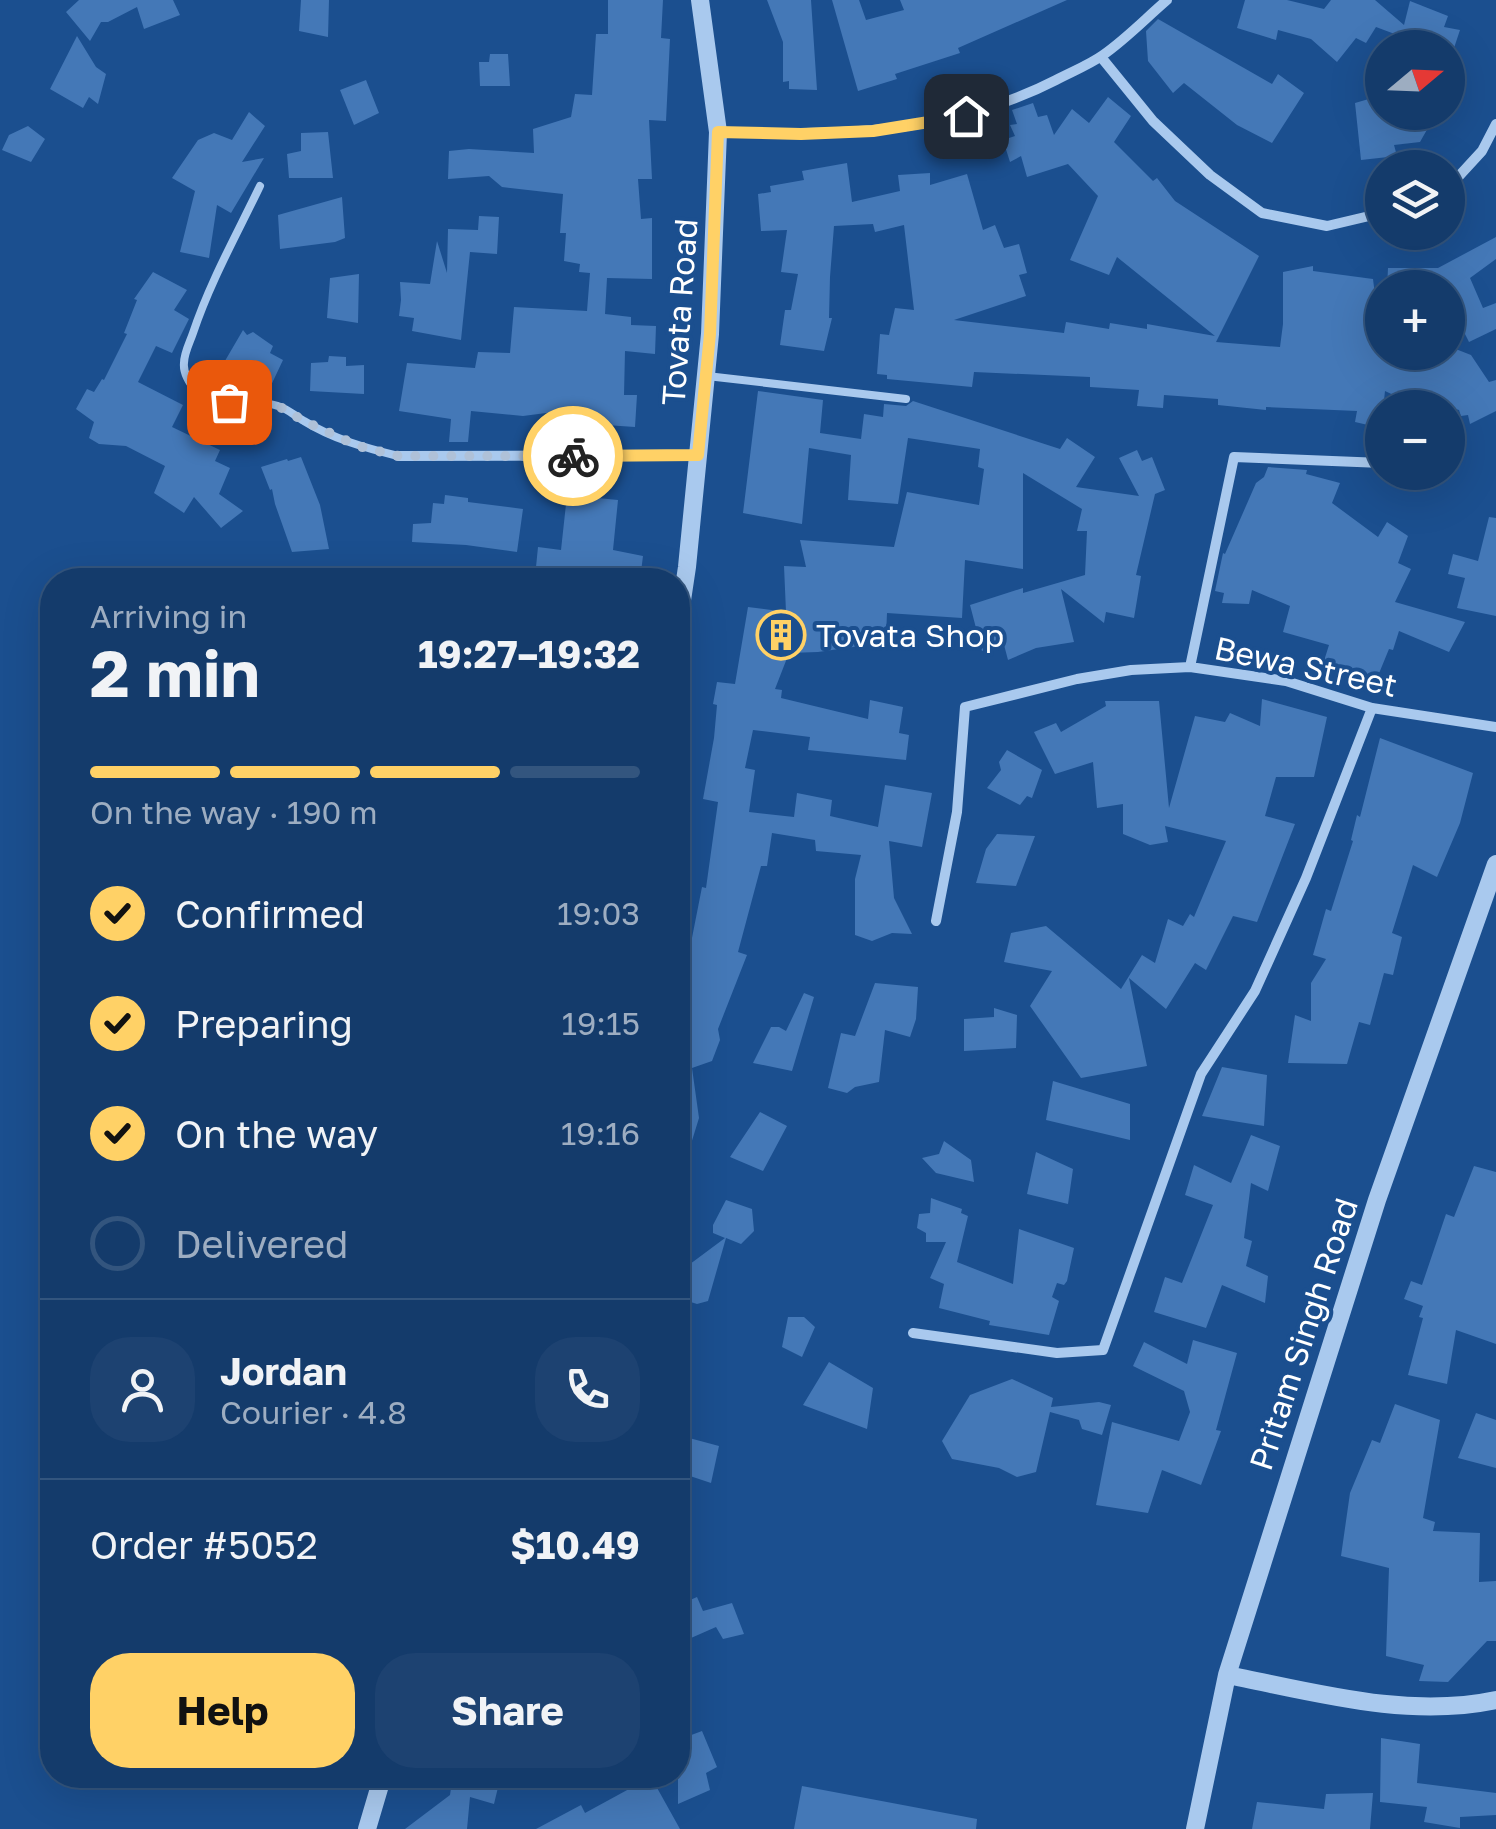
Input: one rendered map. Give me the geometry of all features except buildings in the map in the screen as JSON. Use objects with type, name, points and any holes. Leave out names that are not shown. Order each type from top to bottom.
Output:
[{"type":"street","name":"Tovata Road","points":[[687,568],[710,334],[718,132],[700,0]]},
{"type":"street","points":[[718,132],[873,131],[966,116],[1024,96],[1101,57],[1167,0]]},
{"type":"street","points":[[1101,57],[1153,121],[1210,175],[1262,214],[1327,226],[1365,217]]},
{"type":"street","points":[[1465,170],[1482,151],[1496,124]]},
{"type":"street","points":[[398,456],[698,455]]},
{"type":"street","points":[[1190,666],[1234,457],[1365,462]]},
{"type":"street","name":"Bewa Street","points":[[936,921],[956,812],[965,707],[1113,673],[1190,666],[1286,681],[1372,708],[1496,726]]},
{"type":"street","points":[[912,1333],[1057,1353],[1103,1350],[1202,1074],[1262,974],[1306,878],[1372,708]]},
{"type":"street","name":"Pritam Singh Road","points":[[1195,1829],[1227,1675],[1376,1200],[1496,864]]},
{"type":"street","points":[[1227,1675],[1357,1700],[1433,1708],[1496,1700]]},
{"type":"street","points":[[367,1829],[379,1788]]},
{"type":"lane","points":[[260,186],[200,310],[184,362],[190,383],[214,399],[275,404],[358,446],[398,456]]},
{"type":"lane","points":[[706,376],[906,400]]},
{"type":"way so far","points":[[229,402],[275,404],[358,446],[398,456],[573,456]]},
{"type":"place","name":"Tovata Shop","points":[[781,635]]},
{"type":"route","points":[[573,456],[698,455],[710,334],[718,132],[873,131],[966,116]]}]
